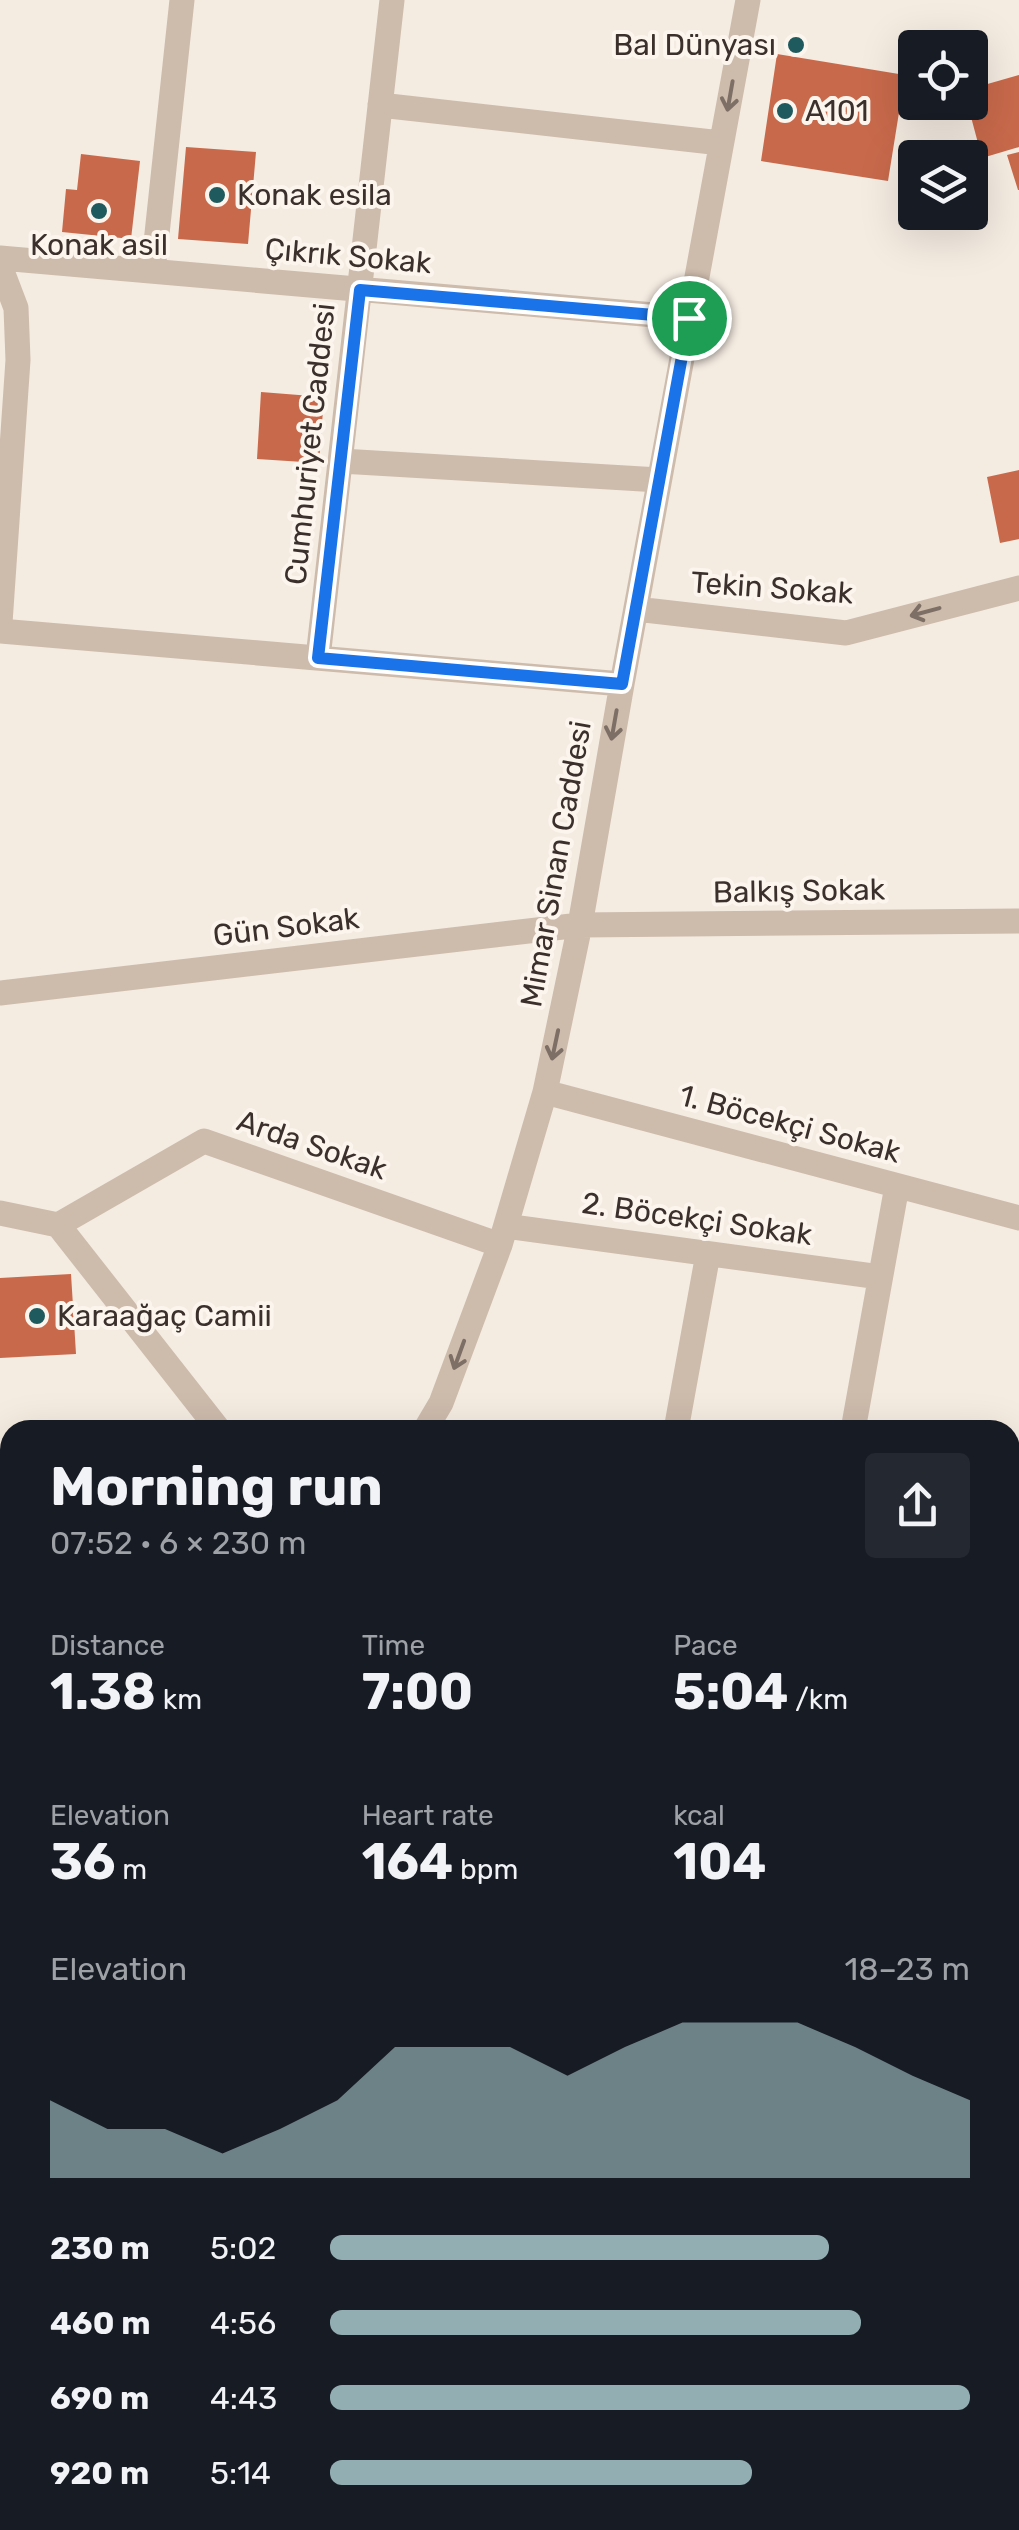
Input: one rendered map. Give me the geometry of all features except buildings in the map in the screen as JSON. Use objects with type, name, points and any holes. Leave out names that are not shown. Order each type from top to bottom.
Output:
[{"type":"street","points":[[153,271],[182,0]]},
{"type":"street","name":"Cumhuriyet Caddesi","points":[[318,658],[392,0]]},
{"type":"street","name":"Mimar Sinan Caddesi","points":[[431,1420],[441,1403],[503,1236],[545,1092],[580,926],[748,0]]},
{"type":"street","points":[[380,104],[721,143]]},
{"type":"street","name":"Çıkrık Sokak","points":[[0,258],[689,318]]},
{"type":"street","points":[[0,266],[16,308],[9,359],[0,623]]},
{"type":"street","points":[[341,461],[659,480]]},
{"type":"street","name":"Tekin Sokak","points":[[636,609],[846,633],[1019,588]]},
{"type":"street","points":[[0,631],[622,684]]},
{"type":"street","name":"Balkış Sokak","points":[[580,926],[1019,921]]},
{"type":"street","name":"Gün Sokak","points":[[0,993],[580,926]]},
{"type":"street","name":"1. Böcekçi Sokak","points":[[545,1092],[1019,1218]]},
{"type":"street","name":"Arda Sokak","points":[[58,1225],[204,1141],[503,1236]]},
{"type":"street","points":[[855,1420],[898,1186]]},
{"type":"street","points":[[0,1214],[58,1225],[212,1420]]},
{"type":"street","name":"2. Böcekçi Sokak","points":[[503,1236],[708,1254],[880,1277]]},
{"type":"street","points":[[678,1420],[708,1254]]},
{"type":"place","name":"Bal Dünyası","points":[[796,45]]},
{"type":"place","name":"A101","points":[[785,111]]},
{"type":"place","name":"Konak esila","points":[[217,195]]},
{"type":"place","name":"Konak asil","points":[[99,211]]},
{"type":"place","name":"Karaağaç Camii","points":[[37,1316]]},
{"type":"route","points":[[360,290],[689,318],[622,684],[318,658],[360,290]]}]
